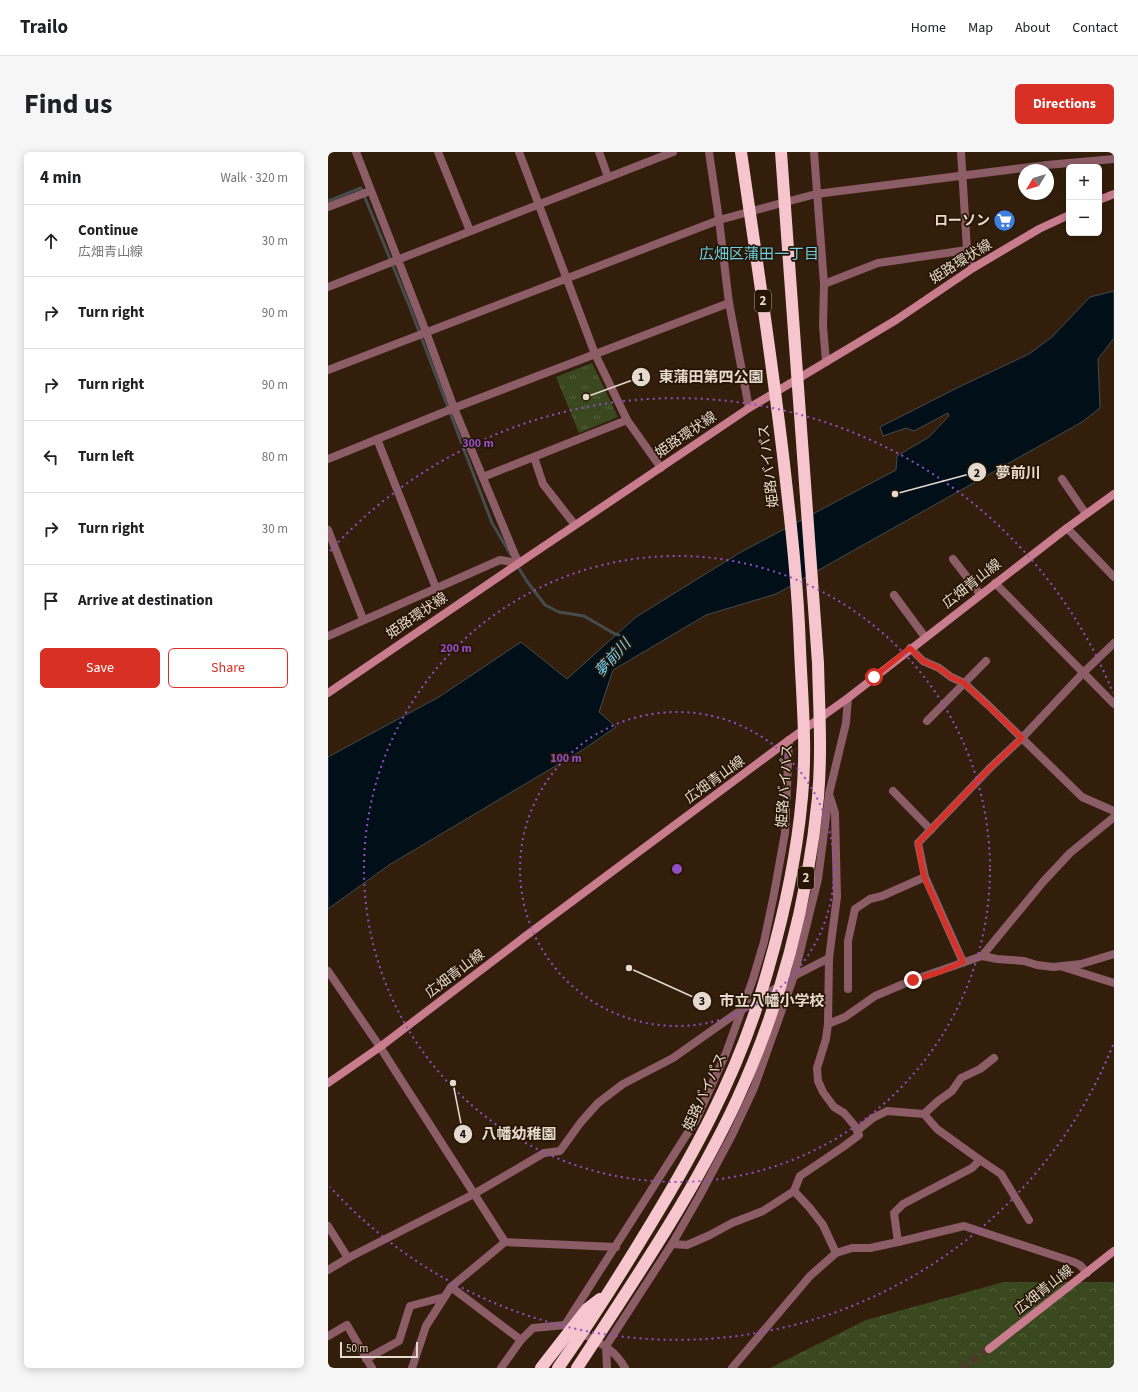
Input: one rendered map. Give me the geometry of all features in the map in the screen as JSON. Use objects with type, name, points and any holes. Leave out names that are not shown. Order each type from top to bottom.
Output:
[{"type":"highway","name":"2","points":[[576,1368],[644,1266],[688,1193],[715,1144],[736,1101],[772,1010],[789,956],[802,904],[812,848],[818,795],[820,742],[818,663],[781,152]]},
{"type":"highway","name":"姫路バイパス","points":[[571,1332],[587,1309],[609,1292],[678,1179],[722,1094],[741,1050],[757,1006],[774,950],[793,860],[802,795],[804,743],[799,611],[773,372],[741,153]]},
{"type":"highway","points":[[541,1368],[571,1332]]},
{"type":"highway","points":[[558,1368],[571,1332]]},
{"type":"main road","points":[[1102,199],[1114,194]]},
{"type":"main road","name":"姫路環状線","points":[[328,693],[519,562],[749,408],[896,320],[973,268],[1039,229],[1066,216]]},
{"type":"main road","name":"広畑青山線","points":[[328,1083],[380,1047],[521,940],[848,698],[980,594],[1114,494]]},
{"type":"main road","name":"広畑青山線","points":[[989,1349],[1114,1251]]},
{"type":"street","points":[[356,152],[454,408],[515,556],[519,562]]},
{"type":"street","points":[[438,152],[470,231]]},
{"type":"street","points":[[519,152],[595,354],[626,420],[661,468]]},
{"type":"street","points":[[599,152],[608,177]]},
{"type":"street","points":[[328,287],[673,152]]},
{"type":"street","points":[[709,152],[729,303],[749,408]]},
{"type":"street","points":[[814,152],[824,284],[823,326],[826,362]]},
{"type":"street","points":[[961,152],[967,250],[973,268]]},
{"type":"street","points":[[328,370],[719,220],[816,194],[1047,165],[1114,159]]},
{"type":"street","points":[[328,208],[370,191]]},
{"type":"street","points":[[824,284],[878,264],[967,250]]},
{"type":"street","points":[[328,459],[454,408],[729,303]]},
{"type":"street","points":[[483,477],[626,420]]},
{"type":"street","points":[[378,439],[436,588]]},
{"type":"street","points":[[534,457],[543,484],[575,525]]},
{"type":"street","points":[[1062,479],[1086,514]]},
{"type":"street","points":[[1067,528],[1114,577]]},
{"type":"street","points":[[328,530],[363,620]]},
{"type":"street","points":[[953,559],[980,594]]},
{"type":"street","points":[[328,636],[500,560],[519,562]]},
{"type":"street","points":[[995,583],[1114,704]]},
{"type":"street","points":[[894,595],[925,637]]},
{"type":"street","points":[[963,962],[924,877],[918,843],[1114,643]]},
{"type":"street","points":[[910,648],[923,661],[939,668],[951,677],[964,683],[1082,797],[1114,811]]},
{"type":"street","points":[[927,721],[986,661]]},
{"type":"street","points":[[607,1368],[606,1346],[672,1244],[699,1197],[732,1136],[754,1088],[794,976],[818,879],[829,794],[846,722],[848,698]]},
{"type":"street","points":[[571,1332],[616,1247],[696,1120],[726,1053],[753,979],[764,942],[774,894],[785,833],[790,740]]},
{"type":"street","points":[[893,791],[931,830]]},
{"type":"street","points":[[672,1244],[687,1245],[732,1223],[762,1212],[794,1191],[800,1176],[859,1135],[855,1126],[844,1113],[834,1107],[823,1092],[818,1081],[817,1068],[826,1039],[828,1024],[829,958],[837,896],[835,813],[829,794]]},
{"type":"street","points":[[982,956],[1043,882],[1070,853],[1114,817]]},
{"type":"street","points":[[848,989],[848,941],[856,909],[870,899],[882,896],[924,877]]},
{"type":"street","points":[[828,1024],[844,1016],[875,996],[982,956],[997,959],[1024,961],[1047,967],[1062,967],[1081,964],[1114,954]]},
{"type":"street","points":[[328,1270],[348,1258],[474,1194],[544,1153],[560,1151],[581,1122],[598,1103],[623,1084],[673,1058],[741,1010],[794,976],[829,958]]},
{"type":"street","points":[[1062,967],[1114,983]]},
{"type":"street","points":[[328,971],[380,1047],[505,1242]]},
{"type":"street","points":[[924,1114],[952,1091],[961,1078],[980,1069],[994,1058]]},
{"type":"street","points":[[857,1131],[873,1118],[886,1111],[924,1114],[937,1129],[1001,1174],[1029,1220]]},
{"type":"street","points":[[898,1242],[894,1213],[902,1204],[972,1168],[980,1160]]},
{"type":"street","points":[[794,1191],[809,1206],[823,1225],[836,1253]]},
{"type":"street","points":[[328,1226],[348,1258]]},
{"type":"street","points":[[732,1368],[810,1276],[836,1253],[852,1248],[870,1248],[964,1226],[1074,1262],[1080,1265],[1087,1273]]},
{"type":"street","points":[[412,1368],[426,1326],[451,1287],[505,1242],[616,1247]]},
{"type":"street","points":[[451,1287],[521,1340]]},
{"type":"street","points":[[366,1359],[400,1341],[410,1306],[444,1297]]},
{"type":"street","points":[[328,1336],[347,1325],[372,1368]]},
{"type":"street","points":[[501,1368],[521,1340],[533,1328],[571,1332],[606,1346],[619,1357],[625,1368]]},
{"type":"green space","points":[[592,363],[618,417],[579,433],[556,377]]},
{"type":"green space","points":[[1004,1282],[1114,1282],[1114,1368],[770,1368],[866,1320]]},
{"type":"water","points":[[1114,291],[1114,338],[1098,359],[1100,408],[1082,422],[776,594],[706,615],[613,670],[599,712],[616,727],[584,749],[389,865],[328,909],[328,757],[439,697],[521,642],[567,679],[636,617],[741,552],[896,470],[897,456],[929,437],[949,416],[948,413],[914,431],[906,428],[883,436],[880,427],[1029,354],[1052,337],[1090,297]]},
{"type":"waterway","points":[[328,201],[361,188],[409,305],[492,523],[511,555]]},
{"type":"waterway","points":[[517,565],[526,580],[545,605],[559,612],[584,616],[619,635]]},
{"type":"tunnel","points":[[961,1368],[989,1349]]},
{"type":"place","name":"ローソン","points":[[1005,221]]},
{"type":"place","name":"東蒲田第四公園","points":[[586,397]]},
{"type":"place","name":"夢前川","points":[[895,494]]},
{"type":"place","name":"市立八幡小学校","points":[[629,968]]},
{"type":"place","name":"八幡幼稚園","points":[[453,1083]]},
{"type":"district","name":"広畑区蒲田一丁目","points":[[759,254]]},
{"type":"route","points":[[874,677],[910,648],[923,661],[939,668],[951,677],[964,683],[1022,738],[991,767],[918,843],[924,877],[963,962],[940,972],[913,980]]}]
